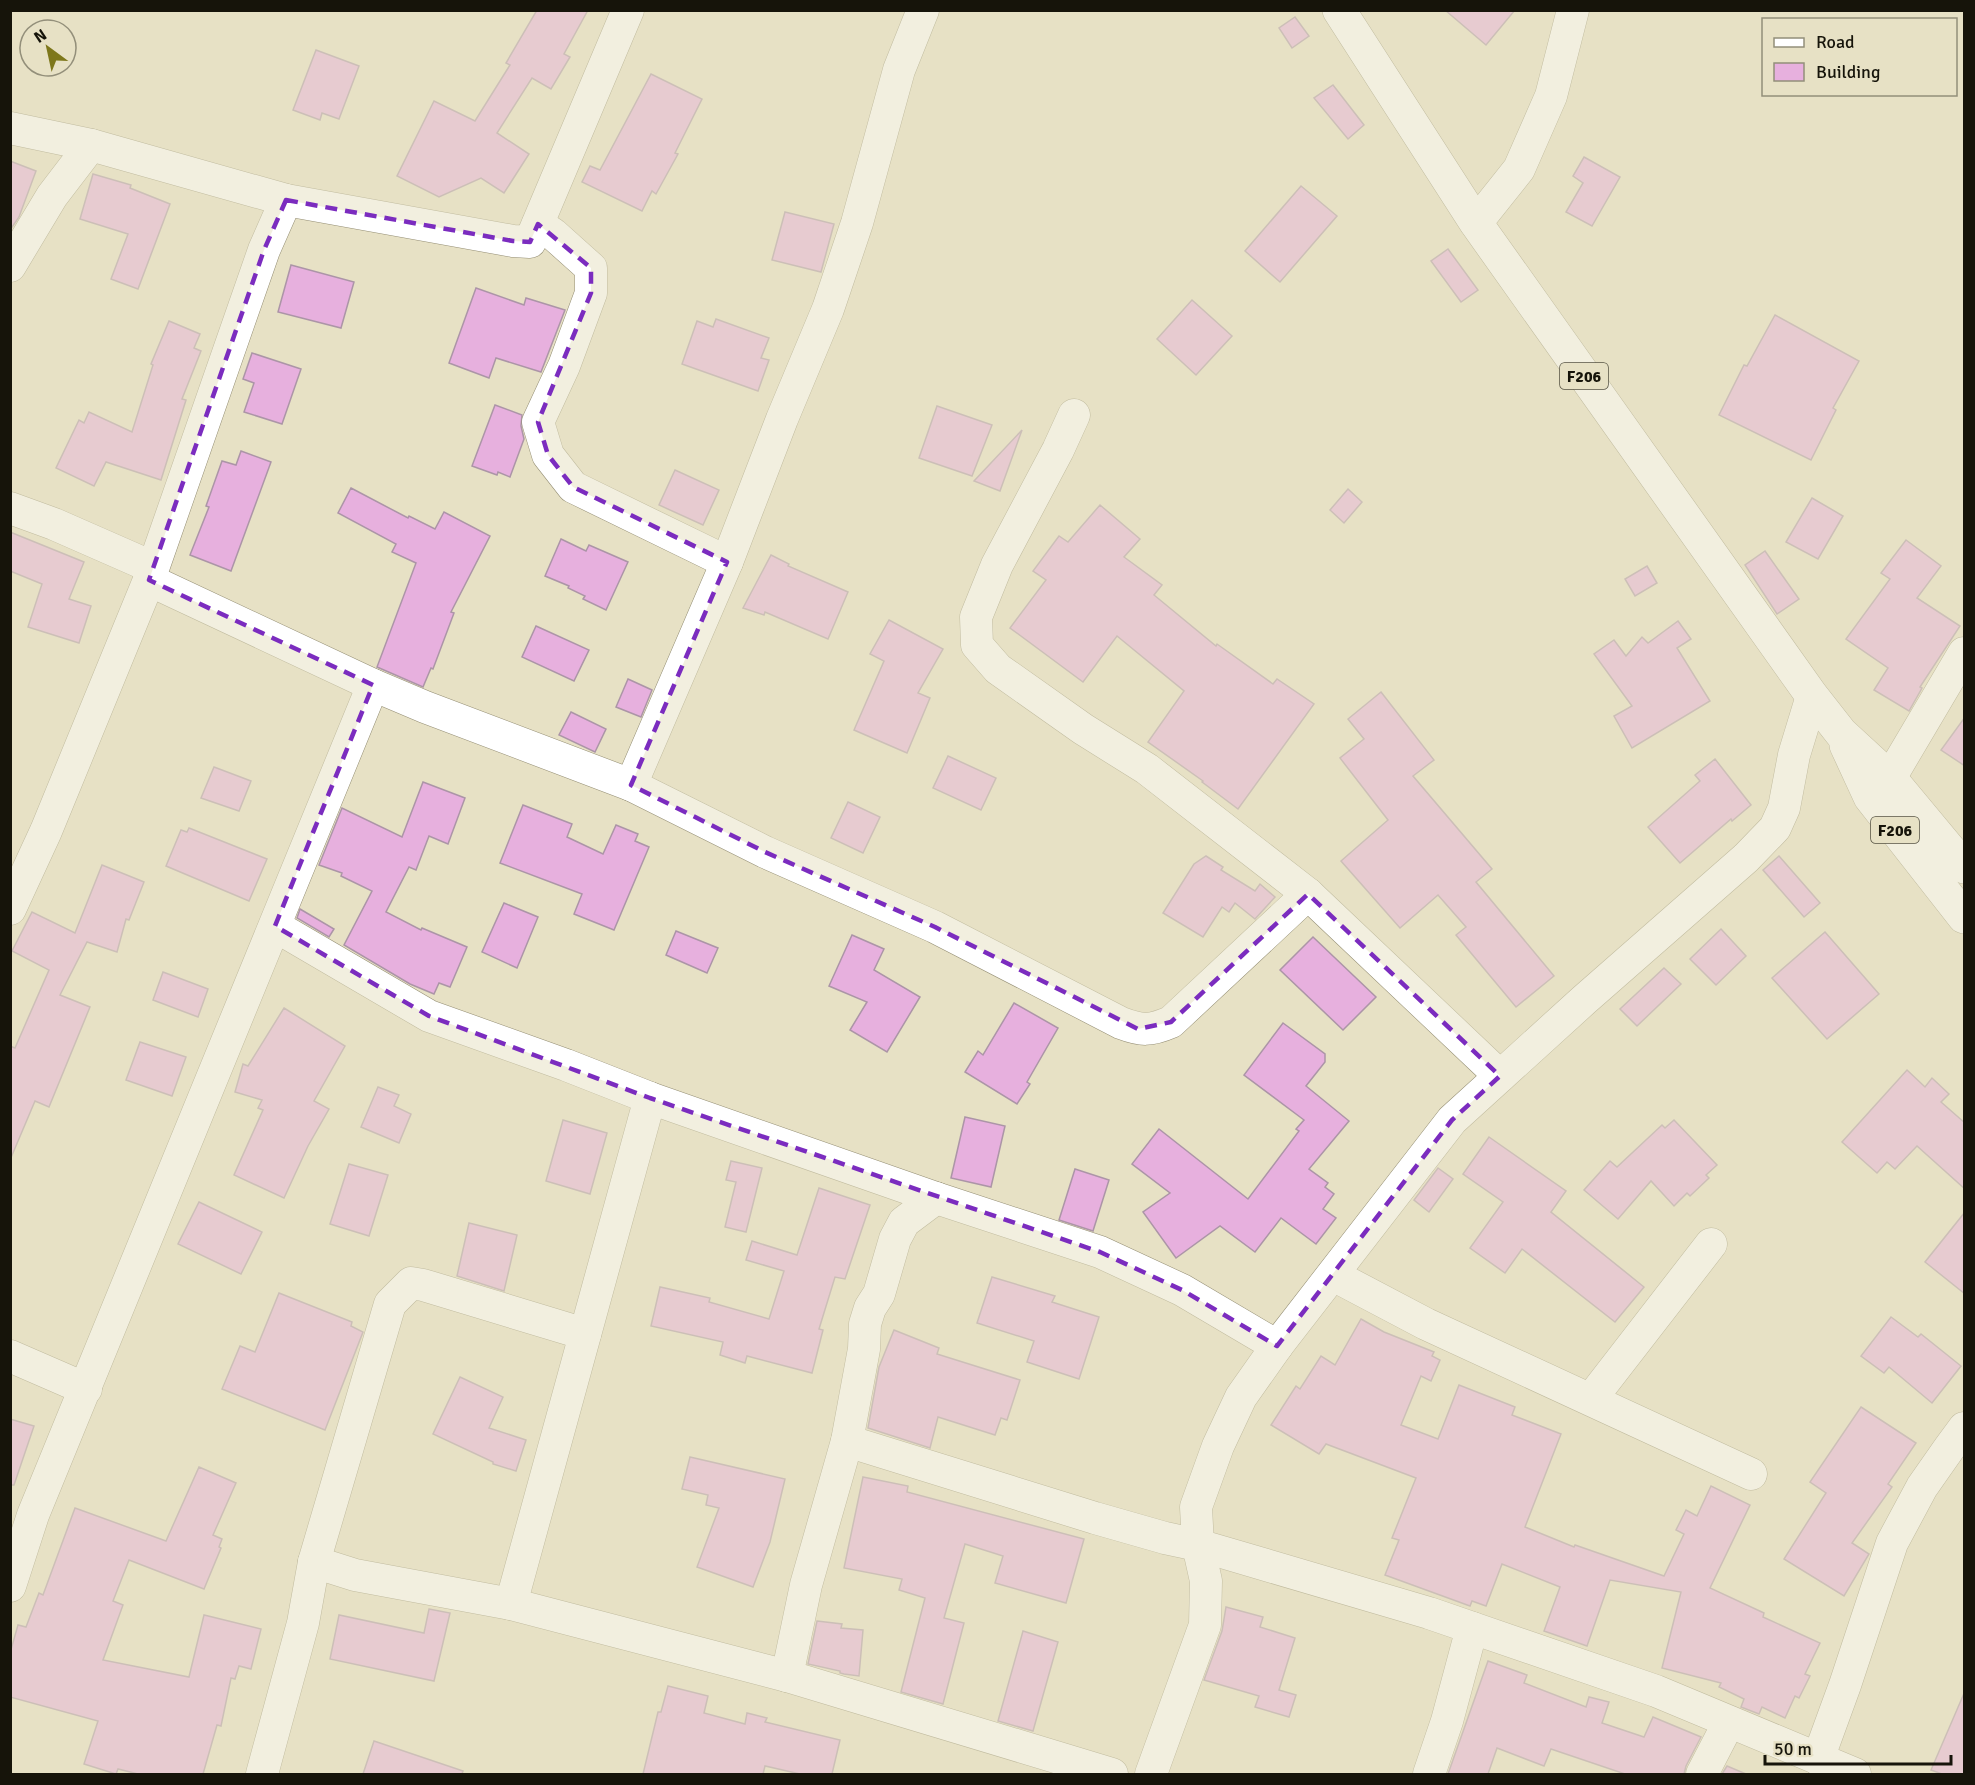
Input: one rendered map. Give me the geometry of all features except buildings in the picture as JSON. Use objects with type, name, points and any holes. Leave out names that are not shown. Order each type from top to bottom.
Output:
[{"type":"main road","name":"F206","points":[[1340,10],[1476,223],[1812,696],[1841,733],[1890,778],[1965,867]]},
{"type":"main road","name":"F206","points":[[1841,733],[1870,797],[1965,917]]},
{"type":"street","points":[[10,128],[91,145],[286,200],[513,241],[530,242],[628,10]]},
{"type":"street","points":[[631,785],[726,562],[828,309],[867,191],[899,70],[923,10]]},
{"type":"street","points":[[1476,223],[1519,169],[1551,96],[1573,10]]},
{"type":"street","points":[[10,266],[51,196],[91,145]]},
{"type":"street","points":[[10,909],[46,831],[151,574],[264,250],[286,200]]},
{"type":"street","points":[[538,224],[553,234],[591,268],[591,293],[564,366],[538,422],[548,455],[573,487],[726,562]]},
{"type":"street","points":[[1074,415],[997,565],[976,618],[977,645],[998,669],[1064,716],[1147,769],[1308,894],[1500,1076]]},
{"type":"street","points":[[10,508],[54,524],[373,685],[631,785],[765,852],[935,927],[1121,1023],[1138,1029],[1154,1030],[1171,1022],[1308,894]]},
{"type":"street","points":[[1890,778],[1965,653]]},
{"type":"street","points":[[10,1586],[33,1515],[373,685]]},
{"type":"street","points":[[1151,1774],[1205,1625],[1206,1581],[1198,1545],[1196,1507],[1218,1446],[1241,1397],[1277,1346],[1452,1120],[1746,858],[1775,828],[1784,808],[1794,755],[1812,696]]},
{"type":"street","points":[[275,926],[429,1016],[650,1098],[936,1198],[1100,1252],[1182,1290],[1277,1346]]},
{"type":"street","points":[[511,1604],[650,1098]]},
{"type":"street","points":[[787,1676],[806,1585],[847,1441],[870,1308],[879,1294],[895,1239],[904,1222],[936,1198]]},
{"type":"street","points":[[1591,1399],[1711,1244]]},
{"type":"street","points":[[1332,1275],[1426,1324],[1751,1474]]},
{"type":"street","points":[[262,1774],[303,1623],[314,1562],[390,1304],[411,1283],[585,1334]]},
{"type":"street","points":[[10,1356],[86,1389]]},
{"type":"street","points":[[1818,1759],[1892,1543],[1922,1487],[1965,1428]]},
{"type":"street","points":[[847,1441],[1095,1518],[1198,1545],[1429,1613],[1656,1691],[1855,1774]]},
{"type":"street","points":[[314,1562],[355,1575],[511,1604],[787,1676],[1112,1774]]},
{"type":"street","points":[[1429,1774],[1447,1721],[1472,1628]]},
{"type":"street","points":[[1702,1774],[1729,1722]]},
{"type":"highlighted area","points":[[286,200],[513,241],[530,242],[538,224],[591,268],[591,293],[538,422],[548,455],[573,487],[727,562],[631,785],[765,852],[935,927],[1138,1029],[1171,1022],[1308,894],[1500,1076],[1452,1120],[1277,1346],[1182,1290],[1100,1252],[650,1098],[429,1016],[275,926],[373,685],[149,580],[264,250]]}]
